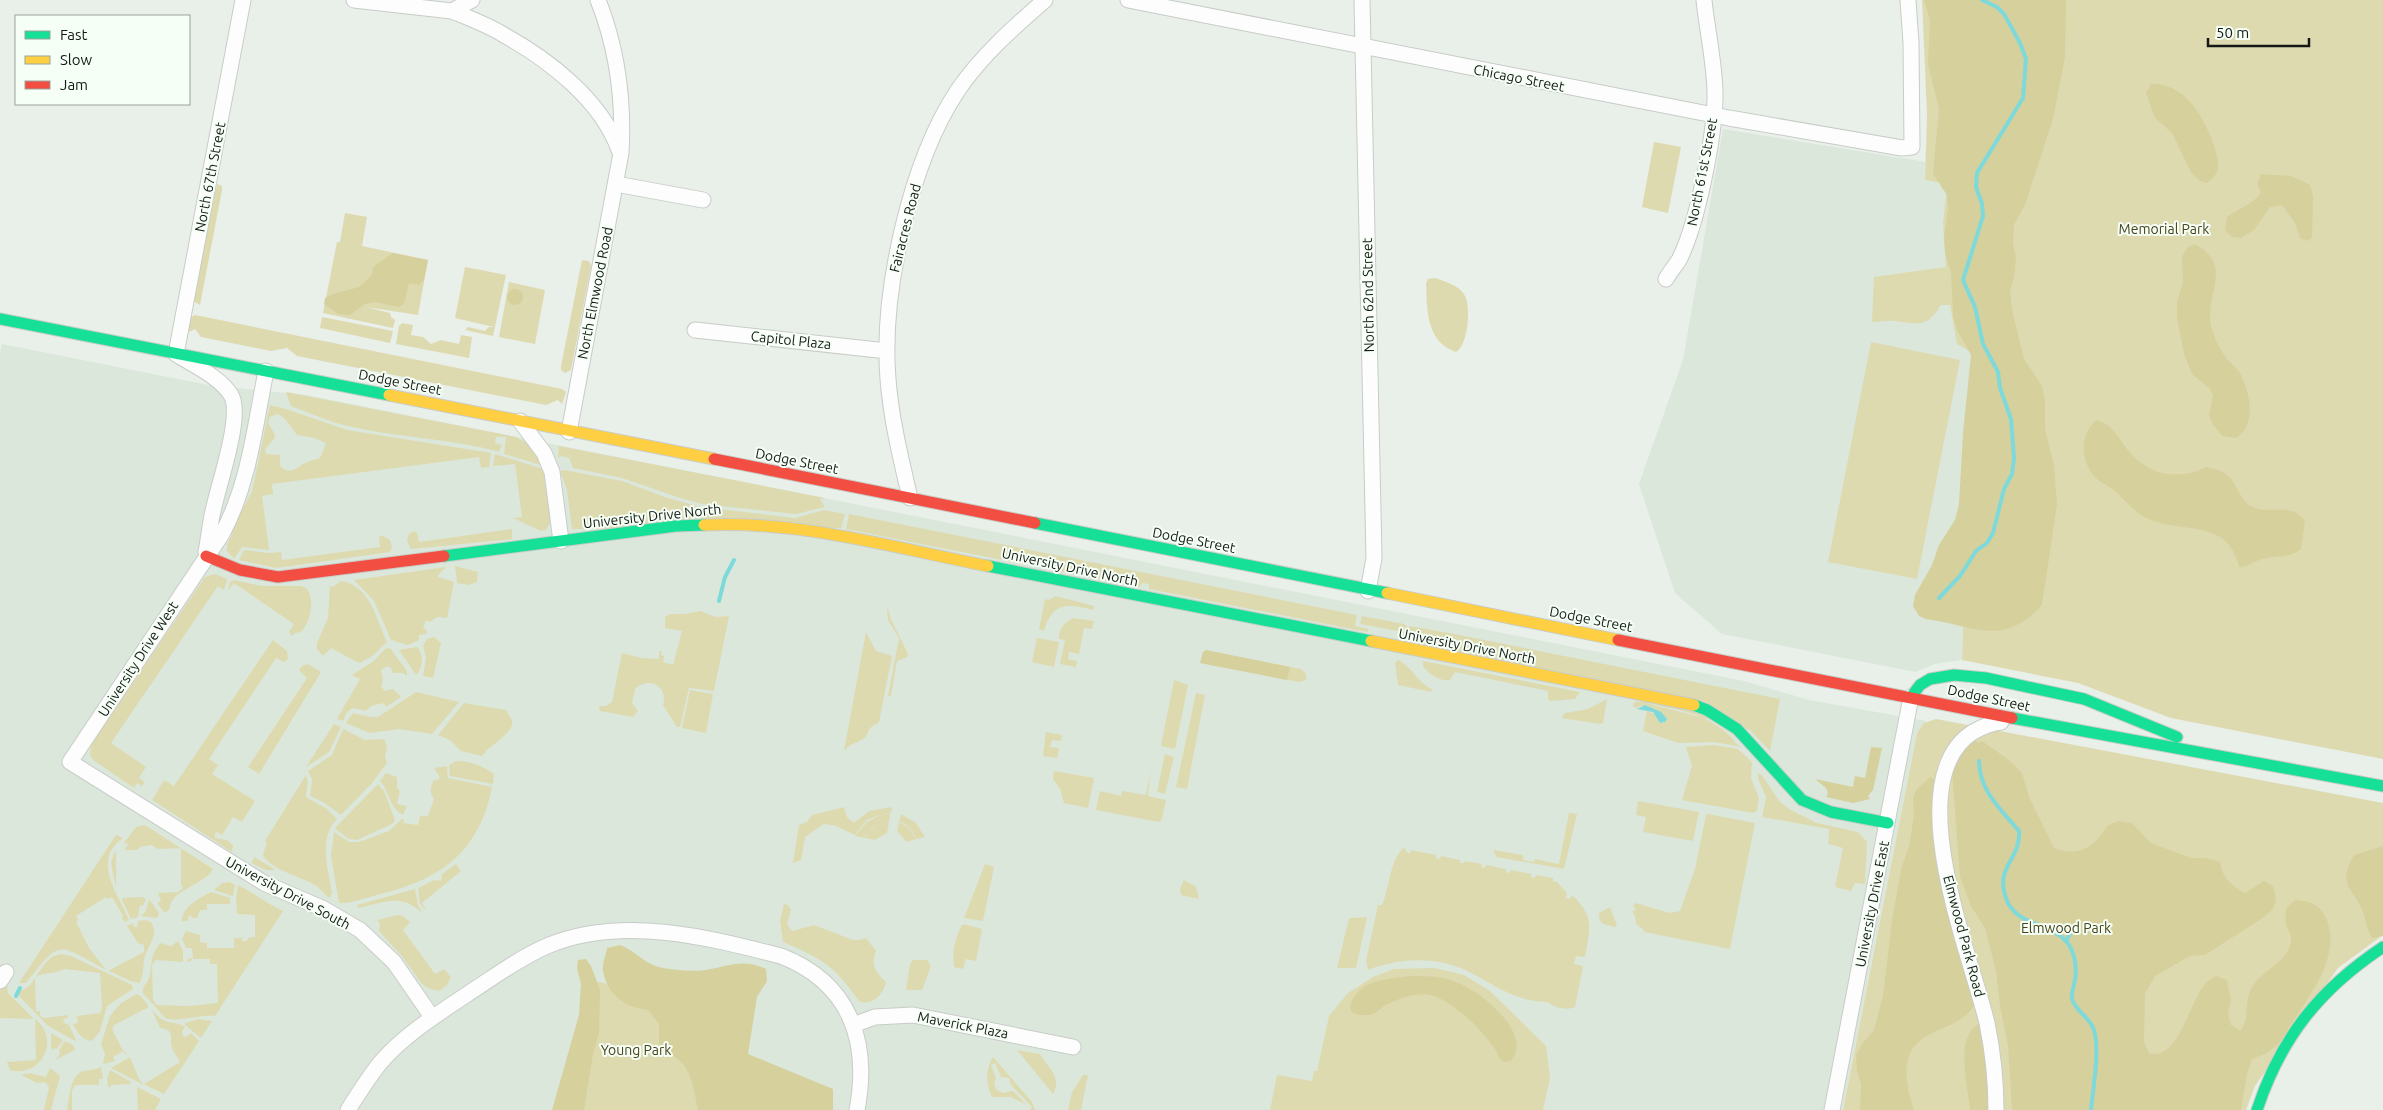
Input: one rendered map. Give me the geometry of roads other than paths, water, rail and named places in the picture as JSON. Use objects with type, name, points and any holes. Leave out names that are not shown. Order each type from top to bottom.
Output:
[{"type":"main road","name":"Dodge Street","points":[[0,319],[519,420],[569,432],[910,498],[2021,720],[2383,786]]},
{"type":"main road","name":"University Drive North","points":[[206,556],[228,567],[256,576],[278,577],[693,525],[737,523],[790,527],[1693,705],[1707,710],[1737,729],[1802,800],[1831,812],[1888,823]]},
{"type":"main road","points":[[1911,697],[1920,685],[1930,679],[1960,675],[1986,678],[2084,699],[2219,756]]},
{"type":"main road","points":[[2343,779],[2383,796]]},
{"type":"main road","points":[[2257,1110],[2272,1068],[2302,1019],[2346,972],[2383,947]]},
{"type":"street","name":"North 67th Street","points":[[176,354],[243,0]]},
{"type":"street","points":[[354,0],[452,10],[503,34],[523,46],[559,73],[605,121],[614,136],[621,154]]},
{"type":"street","points":[[452,10],[472,0]]},
{"type":"street","name":"North Elmwood Road","points":[[569,432],[621,154],[622,127],[618,79],[609,34],[598,0]]},
{"type":"street","name":"Fairacres Road","points":[[910,498],[891,409],[887,350],[890,298],[900,241],[918,178],[938,126],[959,88],[985,56],[1045,0]]},
{"type":"street","name":"Chicago Street","points":[[1128,0],[1714,116],[1902,148],[1912,147],[1911,43],[1908,0]]},
{"type":"street","name":"North 62nd Street","points":[[1362,0],[1374,558],[1368,591]]},
{"type":"street","name":"North 61st Street","points":[[1666,279],[1678,260],[1690,232],[1708,157],[1714,116],[1715,98],[1704,0]]},
{"type":"street","points":[[616,184],[704,200]]},
{"type":"street","name":"Capitol Plaza","points":[[695,330],[887,350]]},
{"type":"street","name":"University Drive West","points":[[176,354],[225,387],[232,396],[234,406],[229,446],[213,508],[206,556]]},
{"type":"street","name":"University Drive West","points":[[70,762],[222,534],[240,496],[266,371]]},
{"type":"street","points":[[519,420],[544,453],[552,472],[561,541]]},
{"type":"street","name":"University Drive East","points":[[1832,1110],[1911,697]]},
{"type":"street","name":"Elmwood Park Road","points":[[1996,1110],[1993,1055],[1987,1023],[1948,880],[1943,850],[1940,798],[1946,765],[1960,741],[1981,728],[1994,723],[2021,720]]},
{"type":"street","name":"University Drive South","points":[[70,762],[264,883],[324,909],[360,930],[394,962],[432,1017]]},
{"type":"street","points":[[348,1110],[380,1063],[394,1049],[432,1017],[510,966],[548,946],[592,933],[639,930],[668,933],[761,951],[795,962],[829,987],[847,1011],[860,1050],[861,1068],[857,1110]]},
{"type":"street","name":"Maverick Plaza","points":[[853,1025],[875,1017],[912,1015],[1073,1047]]},
{"type":"water","points":[[1645,705],[1661,712],[1667,719],[1665,722],[1660,723],[1653,712],[1637,709]]},
{"type":"waterway","points":[[1939,598],[1960,576],[1976,551],[1987,543],[1993,533],[2004,489],[2012,474],[2014,458],[2011,419],[2000,388],[1998,372],[1983,344],[1975,307],[1963,280],[1983,216],[1982,204],[1976,187],[1977,173],[2023,98],[2026,59],[2020,43],[2004,14],[1997,7],[1982,0]]},
{"type":"waterway","points":[[719,601],[725,577],[734,560]]},
{"type":"waterway","points":[[1979,761],[1983,781],[1992,799],[2019,831],[2019,841],[2004,877],[2003,885],[2009,905],[2023,918],[2050,930],[2066,941],[2073,955],[2076,975],[2072,999],[2077,1008],[2092,1025],[2096,1038],[2096,1070],[2091,1110]]},
{"type":"waterway","points":[[2066,941],[2073,928]]},
{"type":"waterway","points":[[16,996],[20,988]]},
{"type":"park label","name":"Memorial Park","points":[[2164,229]]},
{"type":"park label","name":"Elmwood Park","points":[[2066,928]]},
{"type":"park label","name":"Young Park","points":[[636,1050]]}]
